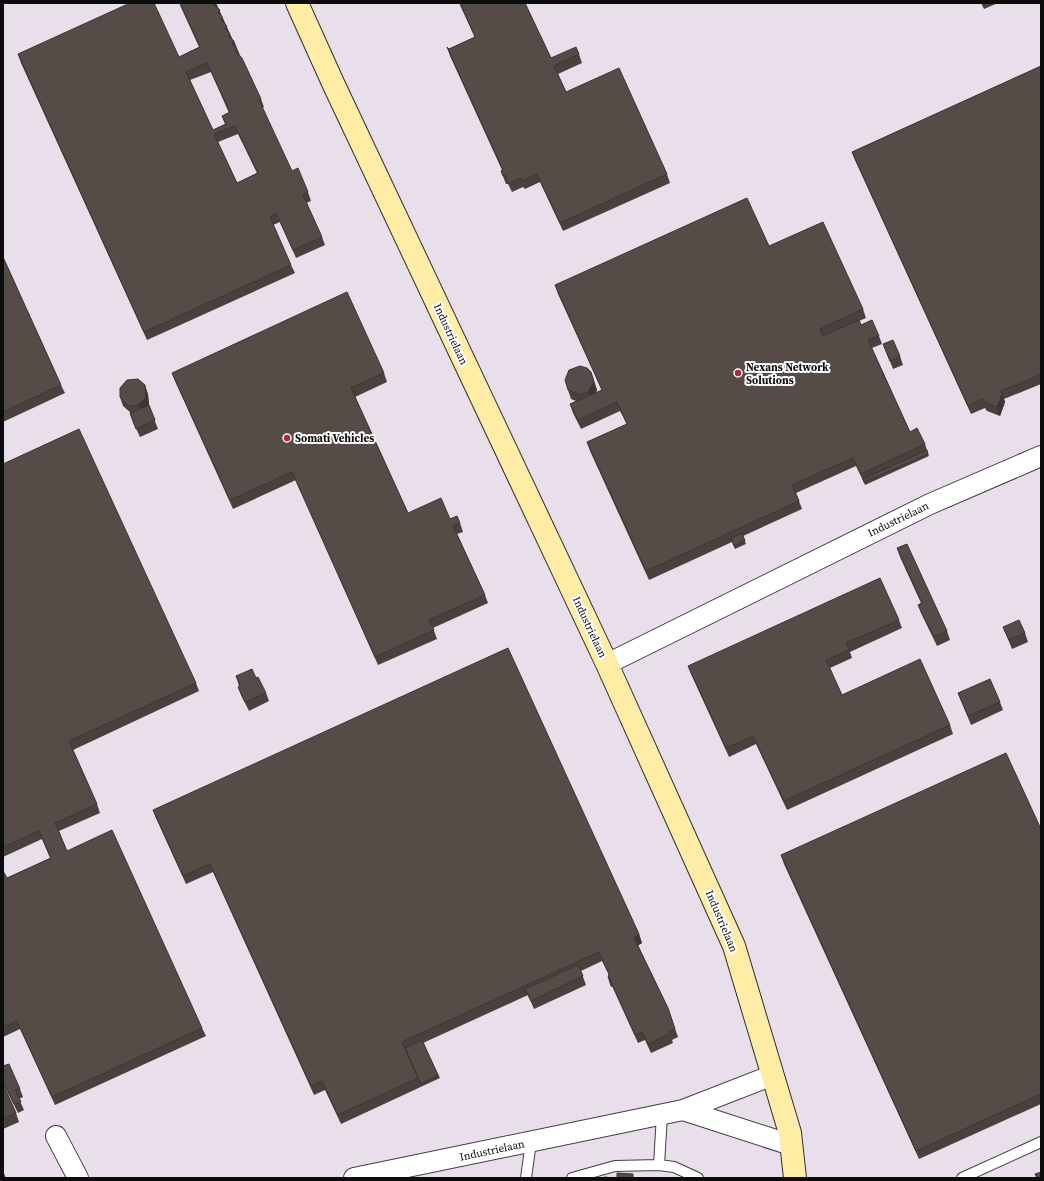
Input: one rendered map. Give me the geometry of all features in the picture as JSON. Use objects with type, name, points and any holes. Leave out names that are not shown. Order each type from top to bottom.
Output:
[{"type":"street","name":"Industrielaan","points":[[297,3],[333,83],[608,664],[734,946],[790,1133],[795,1178]]},
{"type":"street","name":"Industrielaan","points":[[608,664],[930,504],[1041,456]]},
{"type":"street","points":[[683,1110],[773,1075]]},
{"type":"street","name":"Industrielaan","points":[[354,1178],[683,1110],[791,1145]]},
{"type":"street","points":[[56,1136],[78,1178]]},
{"type":"lane","points":[[659,1165],[662,1114]]},
{"type":"lane","points":[[526,1178],[530,1142]]},
{"type":"lane","points":[[962,1178],[1041,1142]]},
{"type":"lane","points":[[572,1178],[615,1166],[659,1165],[674,1167],[698,1178]]},
{"type":"shaded area","points":[[3,3],[1041,3],[1041,1178],[3,1178]]},
{"type":"building","points":[[130,3],[154,3],[179,57],[200,47],[180,3],[215,3],[214,5],[220,10],[218,12],[223,18],[221,20],[227,26],[225,28],[230,34],[228,36],[234,41],[232,44],[237,49],[235,51],[242,58],[261,99],[259,100],[292,171],[298,168],[308,192],[303,195],[322,237],[293,250],[276,213],[270,217],[291,265],[144,332],[18,54]],"holes":[[[207,63],[230,112],[222,116],[226,124],[213,130],[186,72]],[[235,126],[258,173],[237,183],[214,134]]]},
{"type":"building","points":[[460,3],[525,3],[551,58],[576,47],[579,54],[554,66],[566,92],[619,68],[667,174],[560,223],[537,174],[522,181],[520,178],[509,184],[505,175],[503,176],[501,171],[503,170],[447,47],[449,49],[475,37]]},
{"type":"building","points":[[1041,66],[1041,374],[1001,391],[1002,394],[997,407],[984,402],[982,399],[968,406],[852,152]]},
{"type":"building","name":"Nexans Network Solutions","points":[[747,198],[769,246],[823,222],[863,309],[820,329],[823,336],[859,320],[861,325],[872,320],[879,336],[868,340],[910,432],[917,428],[925,444],[861,474],[853,458],[792,485],[799,501],[646,571],[587,442],[627,424],[617,402],[578,420],[570,404],[602,390],[555,285]]},
{"type":"building","points":[[3,257],[61,385],[3,412]]},
{"type":"building","name":"Somati Vehicles","points":[[347,292],[384,373],[351,388],[408,513],[441,498],[450,519],[457,516],[460,523],[453,526],[485,595],[429,620],[434,630],[375,657],[292,472],[230,500],[172,373]]},
{"type":"building","points":[[893,340],[900,356],[890,361],[883,344]]},
{"type":"building","points":[[580,366],[587,368],[591,372],[594,382],[588,392],[579,395],[568,390],[565,380],[569,370]]},
{"type":"building","points":[[138,379],[145,385],[146,397],[138,405],[128,406],[120,397],[120,388],[127,380]]},
{"type":"building","points":[[149,405],[155,420],[136,429],[130,413]]},
{"type":"building","points":[[79,429],[196,683],[69,741],[97,804],[55,823],[67,851],[112,830],[202,1028],[52,1097],[17,1021],[3,1027],[3,871],[7,878],[51,858],[39,831],[3,847],[3,464]]},
{"type":"building","points":[[927,450],[928,454],[864,482],[863,479]]},
{"type":"building","points":[[742,533],[745,541],[734,546],[731,538]]},
{"type":"building","points":[[907,544],[947,631],[934,637],[918,605],[922,603],[897,548]]},
{"type":"building","points":[[880,578],[899,620],[846,643],[849,650],[826,660],[842,695],[920,659],[950,725],[784,801],[753,736],[726,748],[688,666]]},
{"type":"building","points":[[1019,620],[1025,633],[1009,640],[1003,627]]},
{"type":"building","points":[[508,648],[639,934],[634,938],[668,1008],[675,1029],[669,1031],[670,1034],[648,1044],[642,1032],[635,1035],[609,977],[608,978],[609,974],[599,952],[402,1042],[418,1078],[338,1115],[322,1081],[311,1086],[210,864],[183,876],[153,810]]},
{"type":"building","points":[[252,669],[266,693],[245,702],[238,687],[240,685],[236,676]]},
{"type":"building","points":[[990,679],[1000,702],[968,716],[958,693]]},
{"type":"building","points":[[1006,753],[1041,829],[1041,1094],[916,1151],[781,855]]},
{"type":"building","points":[[578,965],[583,976],[531,1001],[525,989]]},
{"type":"building","points":[[422,1040],[438,1075],[421,1084],[405,1048]]},
{"type":"building","points":[[9,1064],[20,1089],[15,1090],[21,1102],[14,1104],[3,1081],[3,1066]]},
{"type":"building","points":[[3,1084],[16,1113],[3,1119]]},
{"type":"building","points":[[1041,1172],[1041,1178],[1037,1178],[1035,1174]]},
{"type":"building","points":[[617,1173],[633,1174],[633,1178],[617,1178]]},
{"type":"place","name":"Nexans Network Solutions","points":[[738,373]]},
{"type":"place","name":"Somati Vehicles","points":[[287,438]]}]
